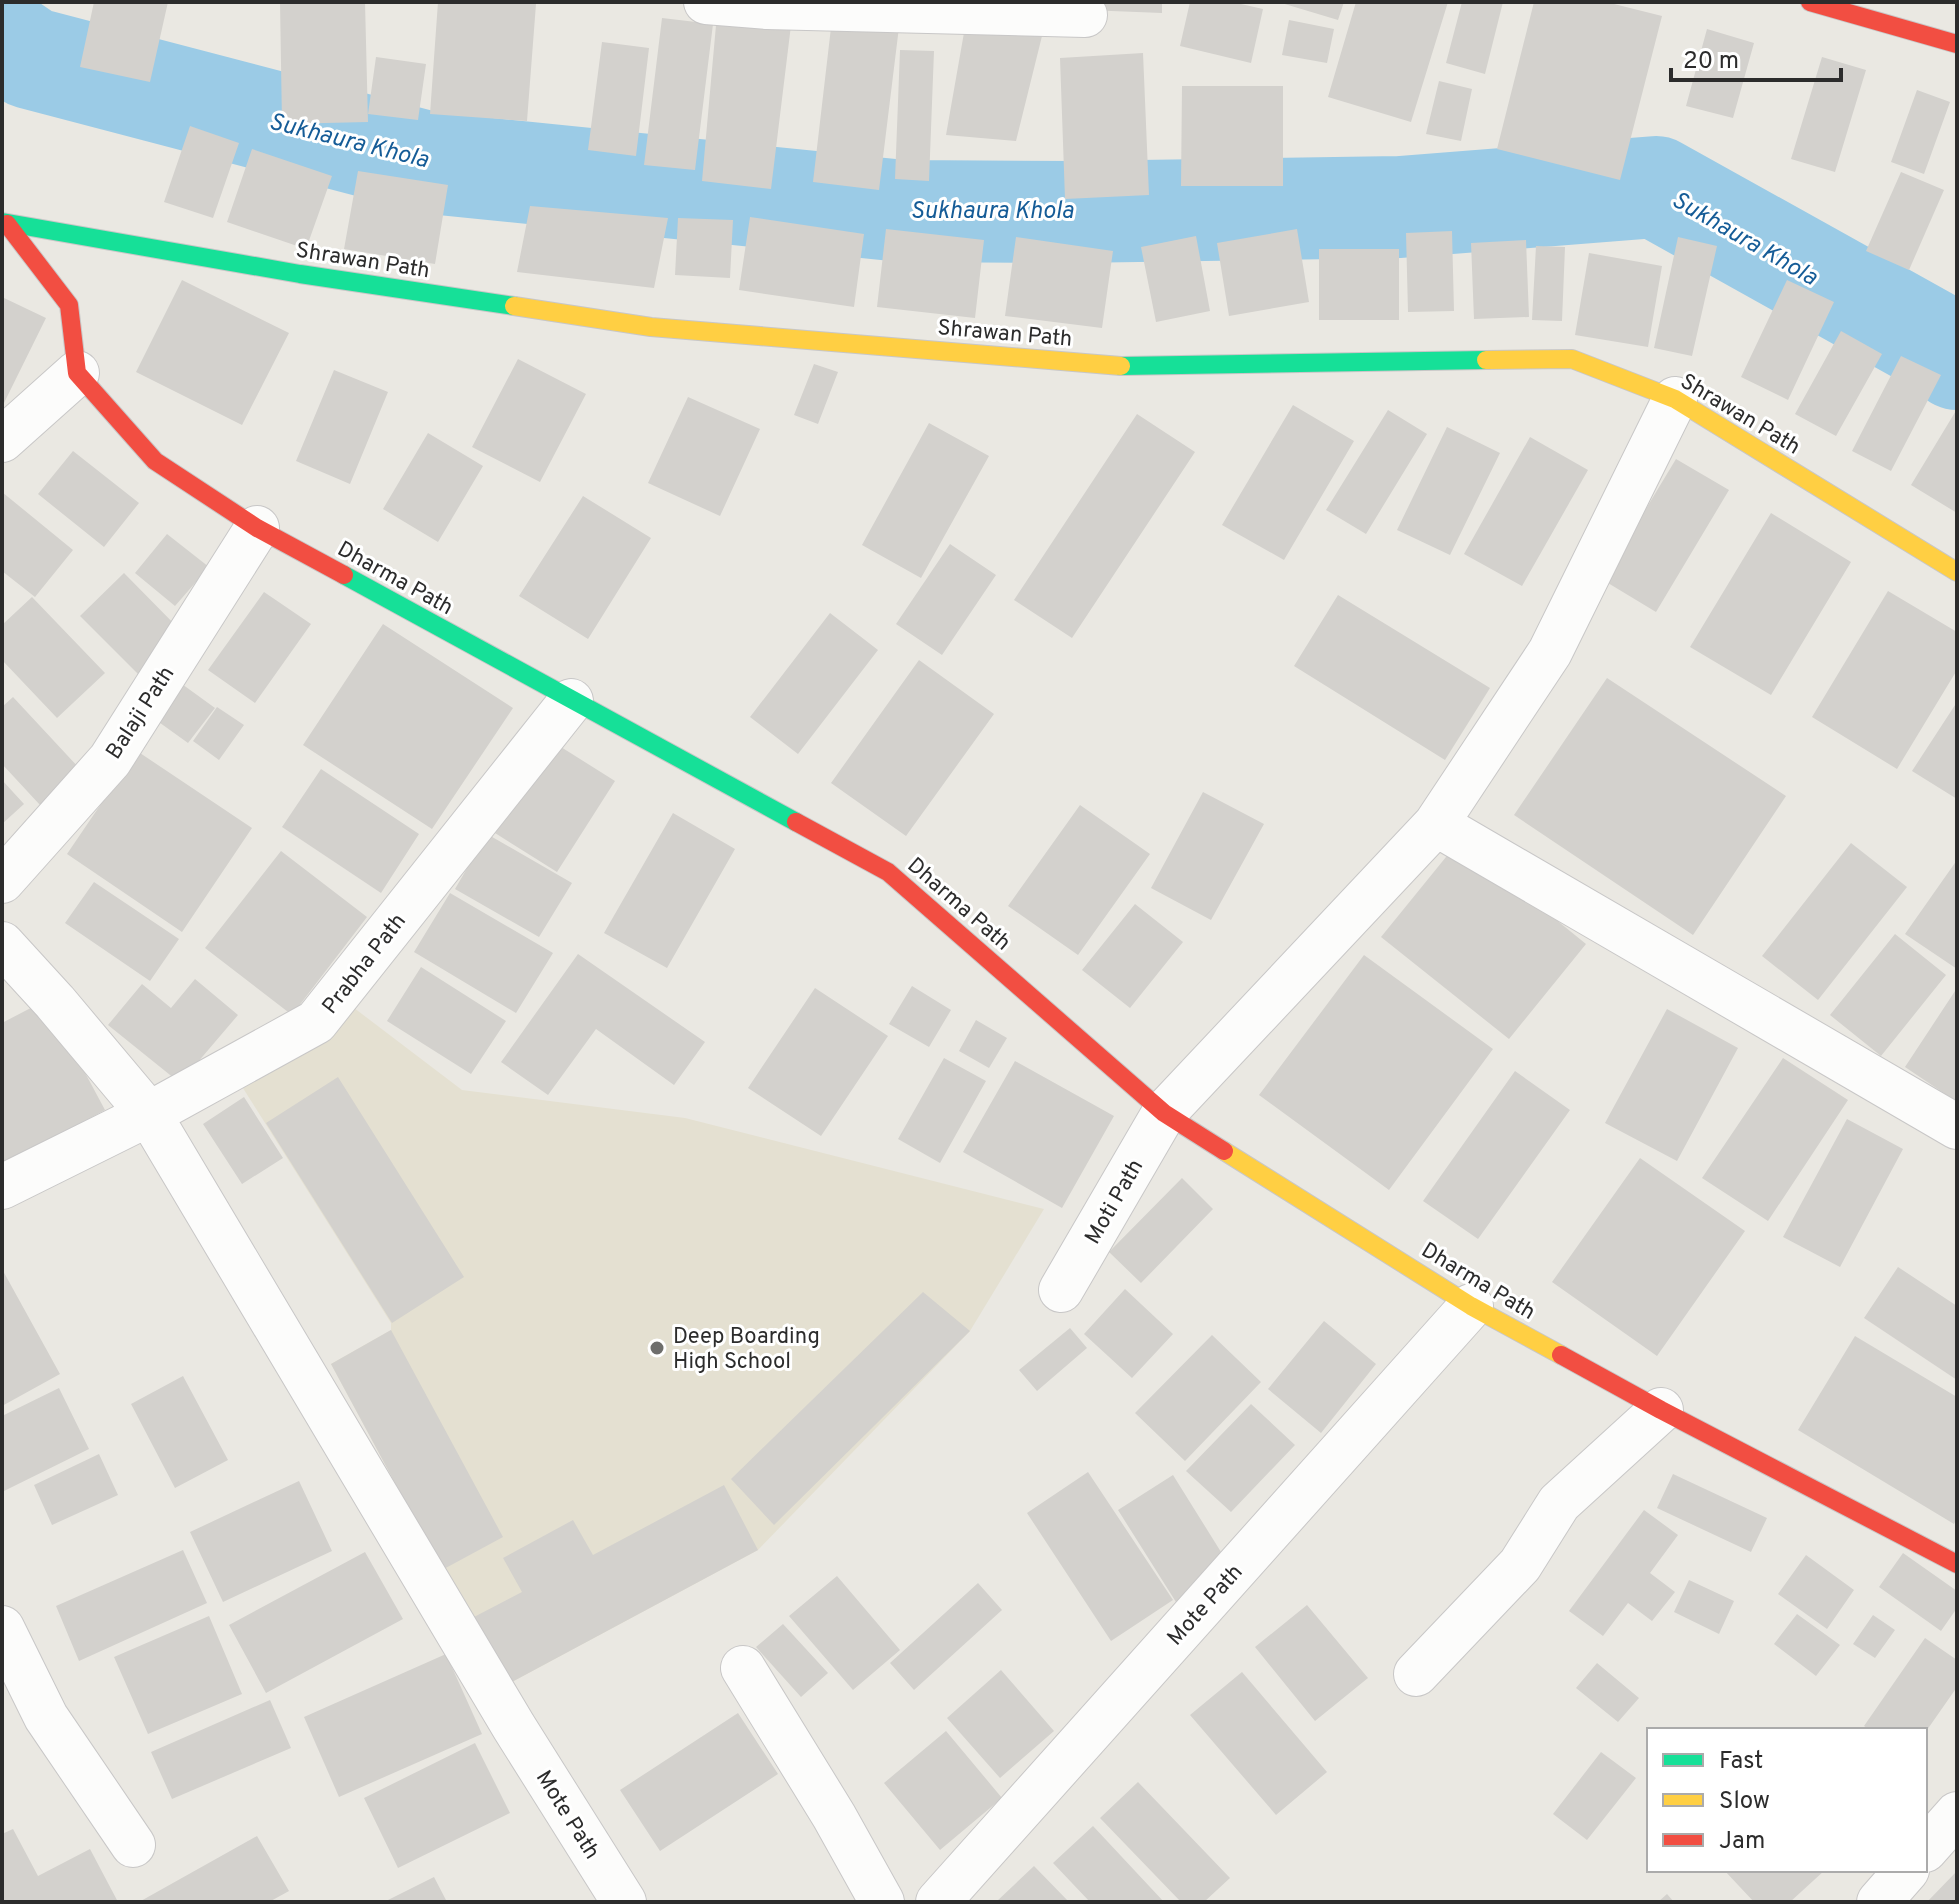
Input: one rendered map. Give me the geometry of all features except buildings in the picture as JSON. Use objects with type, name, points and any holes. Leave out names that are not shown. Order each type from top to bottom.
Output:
[{"type":"street","points":[[706,2],[767,7],[1085,15]]},
{"type":"street","points":[[1810,2],[1957,44]]},
{"type":"street","points":[[2,440],[77,373],[69,305],[4,223]]},
{"type":"street","name":"Shrawan Path","points":[[4,223],[300,274],[651,327],[1114,366],[1572,359],[1675,399],[1957,572]]},
{"type":"street","name":"Dharma Path","points":[[77,373],[155,461],[257,528],[888,872],[1164,1113],[1471,1306],[1661,1410],[1957,1564]]},
{"type":"street","name":"Moti Path","points":[[1061,1290],[1164,1113],[1436,824],[1550,652],[1675,399]]},
{"type":"street","name":"Balaji Path","points":[[2,881],[110,760],[257,528]]},
{"type":"street","name":"Prabha Path","points":[[2,1187],[149,1114],[316,1022],[571,701]]},
{"type":"street","points":[[1436,824],[1957,1127]]},
{"type":"street","name":"Mote Path","points":[[2,944],[149,1114],[514,1727],[624,1902]]},
{"type":"street","name":"Mote Path","points":[[938,1902],[1471,1306]]},
{"type":"street","points":[[1416,1674],[1520,1565],[1559,1503],[1661,1410]]},
{"type":"street","points":[[2,1628],[46,1717],[133,1845]]},
{"type":"street","points":[[743,1668],[834,1816],[882,1902]]},
{"type":"street","points":[[1927,1848],[1957,1814]]},
{"type":"street","points":[[1879,1902],[1905,1872]]},
{"type":"shaded area","name":"Deep Boarding High School","points":[[337,995],[462,1090],[685,1118],[1044,1209],[970,1331],[758,1550],[510,1683],[474,1617],[442,1570],[331,1364],[391,1330],[391,1323],[231,1069]]},
{"type":"waterway","name":"Sukhaura Khola","points":[[2,39],[30,58],[431,163],[903,211],[1400,207],[1656,187],[1929,339],[1957,359]]},
{"type":"traffic: fast","points":[[2,222],[300,274],[514,306]]},
{"type":"traffic: fast","points":[[1121,366],[1486,360]]},
{"type":"traffic: fast","points":[[344,575],[796,822]]},
{"type":"traffic: slow","points":[[514,306],[651,327],[1121,366]]},
{"type":"traffic: slow","points":[[1486,360],[1572,359],[1675,399],[1957,572]]},
{"type":"traffic: slow","points":[[1224,1151],[1471,1306],[1561,1355]]},
{"type":"traffic: jam","points":[[1810,2],[1957,44]]},
{"type":"traffic: jam","points":[[7,224],[69,305],[77,373],[155,461],[257,528],[344,575]]},
{"type":"traffic: jam","points":[[796,822],[888,872],[1164,1113],[1224,1151]]},
{"type":"traffic: jam","points":[[1561,1355],[1957,1564]]},
{"type":"place","name":"Deep Boarding High School","points":[[657,1348]]}]
